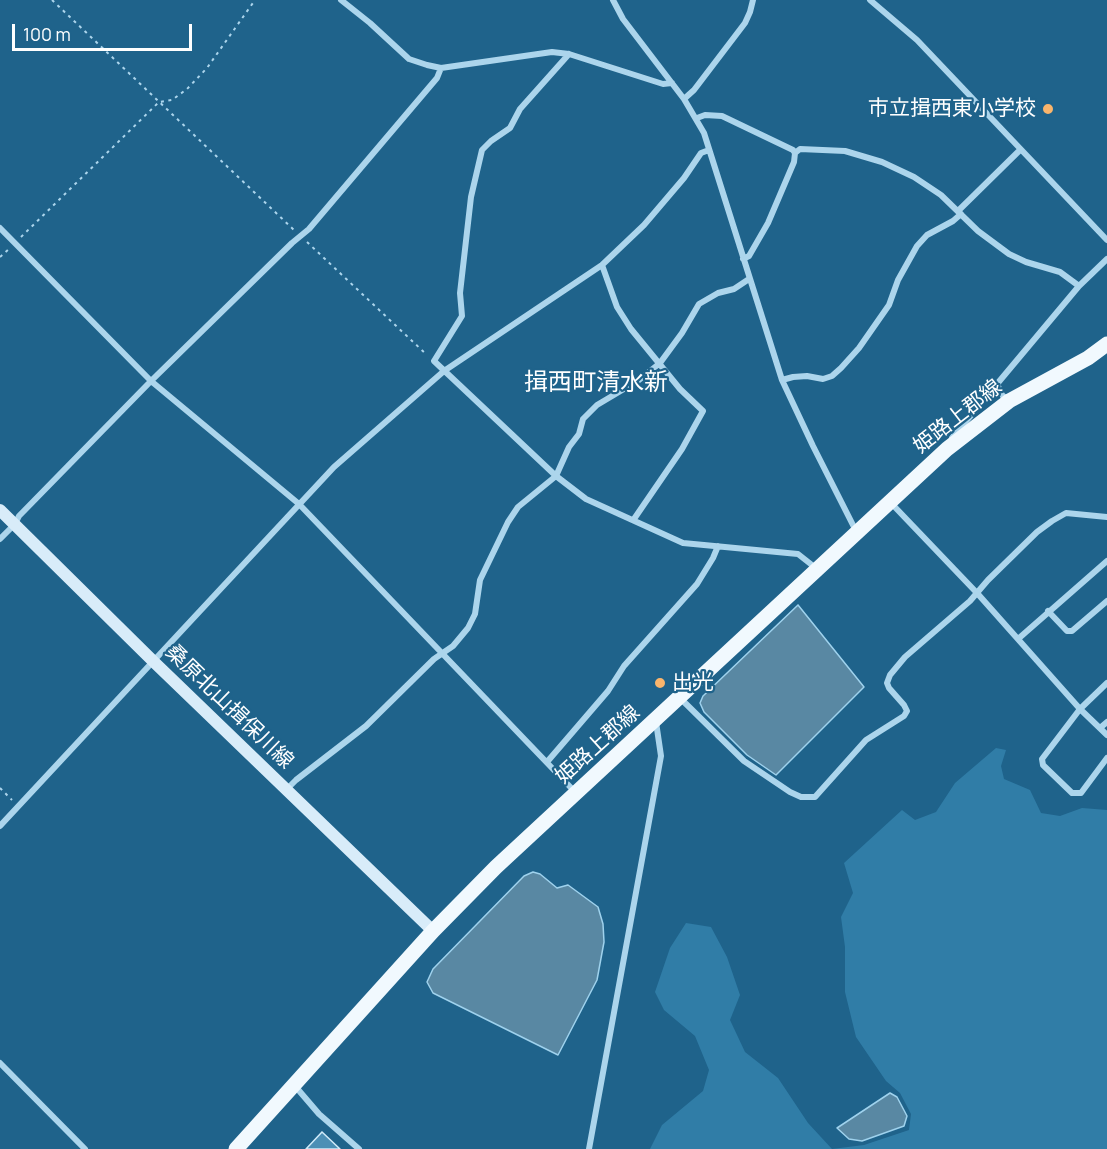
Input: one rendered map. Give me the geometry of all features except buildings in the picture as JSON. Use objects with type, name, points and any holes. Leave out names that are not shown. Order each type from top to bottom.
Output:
[{"type":"main road","name":"姫路上郡線","points":[[236,1149],[432,931],[496,867],[656,722],[947,449],[1009,401],[1088,358],[1107,344]]},
{"type":"main road","name":"桑原北山揖保川線","points":[[0,510],[432,931]]},
{"type":"street","points":[[341,0],[409,59],[441,68],[552,52],[568,54],[663,84],[672,83]]},
{"type":"street","points":[[613,0],[623,19],[697,118],[782,380],[857,534]]},
{"type":"street","points":[[684,99],[694,90],[745,23],[753,0]]},
{"type":"street","points":[[870,0],[917,40],[1107,240]]},
{"type":"street","points":[[568,54],[520,109],[510,128],[490,141],[482,150],[471,197],[460,293],[462,316],[434,361],[556,476],[586,499],[683,543],[798,554],[818,570]]},
{"type":"street","points":[[0,539],[15,524],[19,516],[151,381],[309,229],[437,78],[441,68]]},
{"type":"street","points":[[697,118],[705,114],[722,116],[795,153]]},
{"type":"street","points":[[743,260],[749,256],[768,223],[794,162],[795,153],[800,149],[845,151],[882,162],[928,185],[949,201],[978,231],[1010,254],[1026,262],[1060,272],[1079,286]]},
{"type":"street","points":[[0,826],[334,467],[444,371],[602,265],[644,225],[684,178],[701,153],[709,150]]},
{"type":"street","points":[[782,380],[807,376],[823,379],[832,376],[842,368],[889,305],[898,280],[917,246],[927,235],[953,221],[1020,150]]},
{"type":"street","points":[[0,228],[151,381],[299,504],[577,794]]},
{"type":"street","points":[[947,449],[950,439],[1079,286],[1107,259]]},
{"type":"street","points":[[602,265],[617,307],[630,329],[680,389],[703,411],[682,449],[634,519]]},
{"type":"street","points":[[286,790],[366,726],[434,659],[453,646],[468,628],[475,614],[480,580],[508,522],[518,507],[556,476],[569,447],[579,434],[582,419],[597,405],[639,380],[660,363],[682,333],[699,304],[718,293],[734,289],[749,279]]},
{"type":"street","points":[[997,384],[1002,395],[1009,401]]},
{"type":"street","points":[[891,503],[1080,709],[1107,735]]},
{"type":"street","points":[[680,698],[744,761],[790,792],[801,797],[815,797],[866,740],[904,716],[907,711],[904,705],[887,683],[890,675],[905,657],[946,623],[1037,532],[1052,521],[1066,513],[1107,517]]},
{"type":"street","points":[[547,762],[608,691],[624,666],[698,584],[718,546]]},
{"type":"street","points":[[1018,639],[1107,561]]},
{"type":"street","points":[[1048,611],[1067,631],[1072,631],[1107,601]]},
{"type":"street","points":[[1107,683],[1080,709],[1042,759],[1043,765],[1072,793],[1081,793],[1107,759]]},
{"type":"street","points":[[589,1149],[661,756],[656,722]]},
{"type":"street","points":[[1100,728],[1107,722]]},
{"type":"street","points":[[0,1064],[85,1149]]},
{"type":"street","points":[[295,1086],[319,1114],[359,1149]]},
{"type":"path","points":[[52,0],[434,361]]},
{"type":"path","points":[[0,258],[159,102],[172,100],[207,68],[255,0]]},
{"type":"path","points":[[0,788],[19,806]]},
{"type":"shaded area","points":[[798,605],[864,687],[776,775],[747,755],[704,712],[700,703],[703,696]]},
{"type":"shaded area","points":[[996,748],[1006,750],[1001,766],[1004,779],[1030,790],[1041,813],[1060,816],[1082,808],[1107,810],[1107,1149],[832,1149],[864,1145],[909,1130],[911,1114],[900,1093],[886,1081],[856,1037],[845,992],[845,947],[841,917],[853,893],[844,863],[902,810],[915,820],[936,812],[955,783]]},
{"type":"shaded area","points":[[533,872],[540,874],[557,888],[568,885],[598,907],[603,924],[604,942],[597,980],[558,1055],[433,993],[427,982],[433,969],[524,876]]},
{"type":"shaded area","points":[[686,923],[711,927],[727,957],[740,995],[730,1020],[745,1052],[778,1078],[808,1123],[832,1149],[650,1149],[662,1125],[703,1091],[709,1070],[695,1036],[664,1010],[655,992],[670,948]]},
{"type":"shaded area","points":[[890,1093],[897,1097],[907,1116],[904,1126],[862,1141],[849,1139],[837,1128]]},
{"type":"place","name":"市立揖西東小学校","points":[[1048,109]]},
{"type":"place","name":"出光","points":[[660,683]]},
{"type":"district","name":"揖西町清水新","points":[[596,383]]}]
